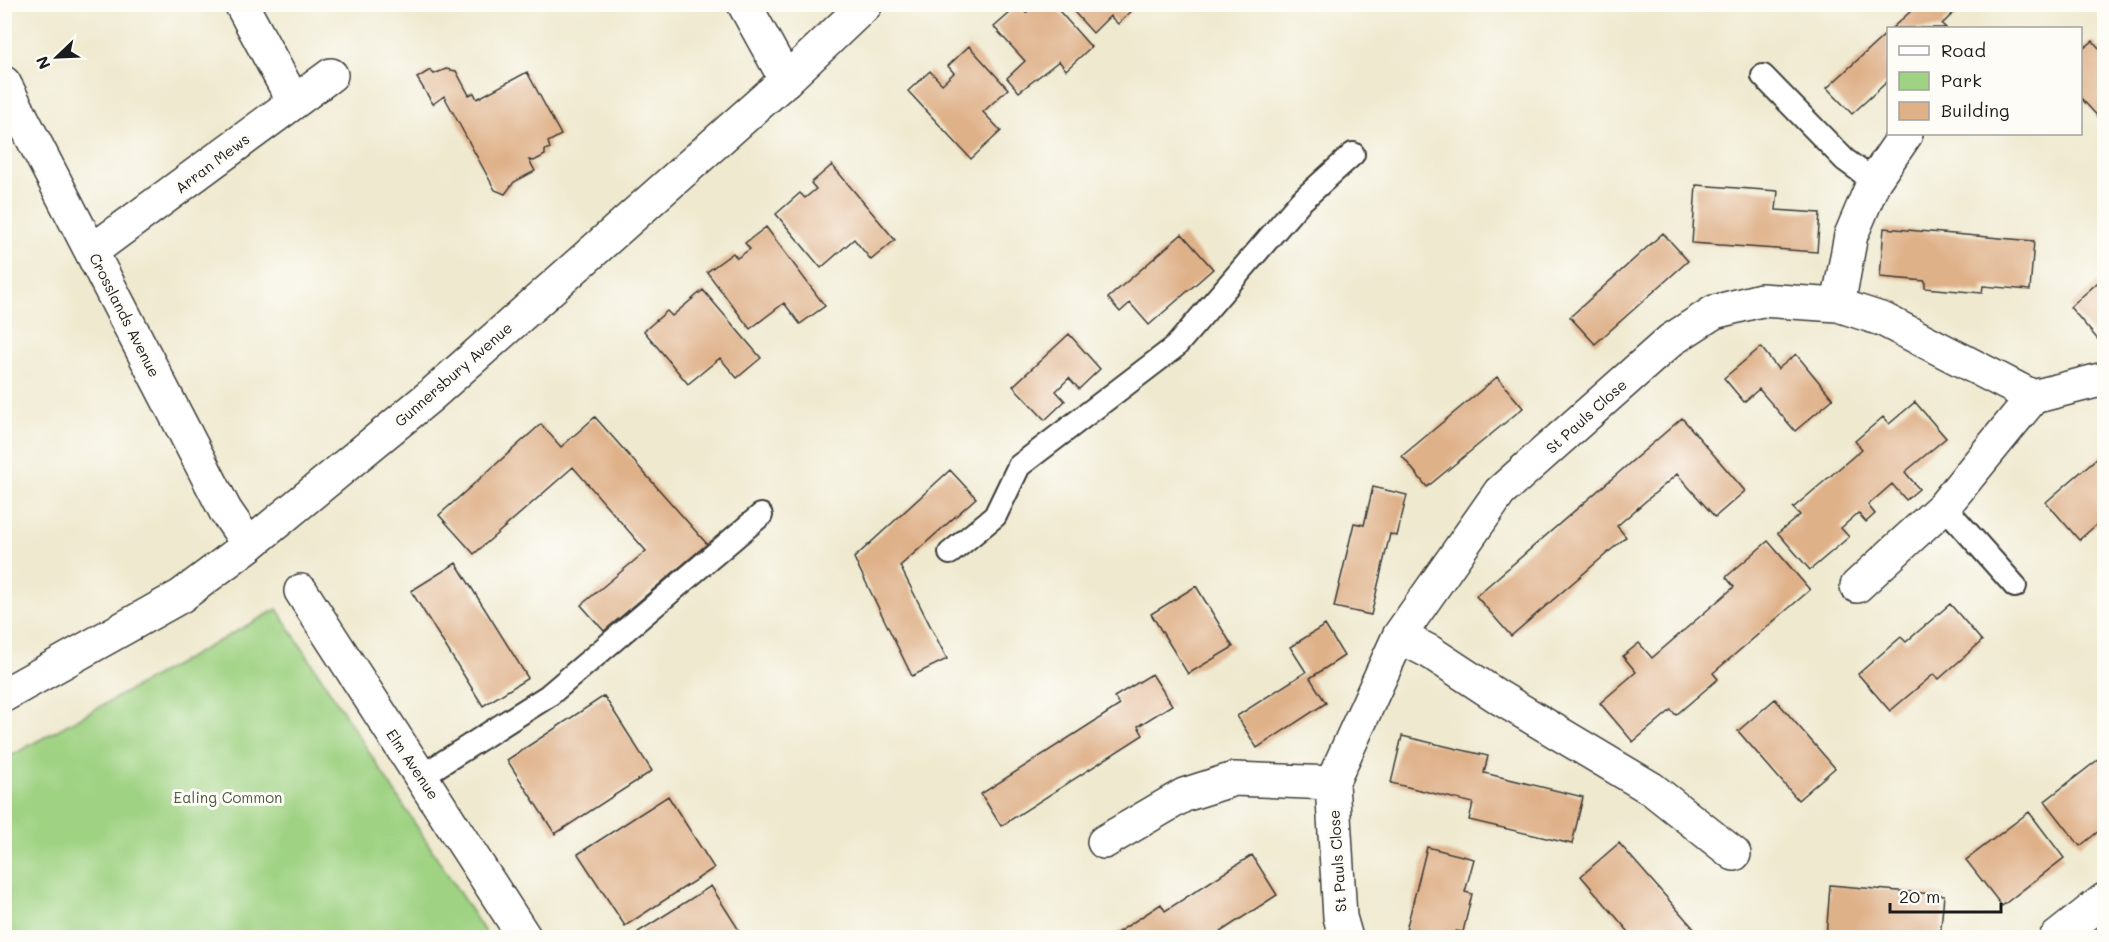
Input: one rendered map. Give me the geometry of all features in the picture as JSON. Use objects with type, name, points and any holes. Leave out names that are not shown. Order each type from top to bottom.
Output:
[{"type":"main road","points":[[241,4],[294,102]]},
{"type":"main road","points":[[744,4],[786,80]]},
{"type":"main road","name":"Gunnersbury Avenue","points":[[4,695],[181,596],[249,545],[429,397],[786,80],[866,4]]},
{"type":"main road","name":"Arran Mews","points":[[92,251],[331,75]]},
{"type":"main road","name":"Crosslands Avenue","points":[[4,83],[225,510],[249,545]]},
{"type":"main road","points":[[1838,305],[1851,235],[1874,181],[1905,135]]},
{"type":"main road","name":"St Pauls Close","points":[[1346,938],[1340,917],[1332,783],[1399,636],[1500,492],[1671,340],[1714,312],[1761,300],[1838,305],[1884,320],[2033,397]]},
{"type":"main road","points":[[1857,586],[1944,506],[2033,397],[2104,379]]},
{"type":"main road","name":"Elm Avenue","points":[[301,591],[525,938]]},
{"type":"main road","points":[[1399,636],[1430,652],[1510,704],[1652,789],[1734,854]]},
{"type":"main road","points":[[1104,842],[1184,795],[1234,779],[1332,783]]},
{"type":"main road","points":[[2056,938],[2104,900]]},
{"type":"lane","points":[[1763,76],[1845,160],[1874,181]]},
{"type":"lane","points":[[950,553],[995,516],[1019,466],[1174,347],[1300,202],[1353,154]]},
{"type":"lane","points":[[1944,506],[2015,586]]},
{"type":"lane","points":[[420,777],[548,696],[761,515]]},
{"type":"green space","name":"Ealing Common","points":[[277,609],[488,937],[5,937],[5,759]]},
{"type":"building","points":[[1036,4],[1053,4],[1091,47],[1066,70],[1059,61],[1019,92],[1007,78],[1025,61],[994,27],[1019,5],[1026,13]]},
{"type":"building","points":[[1067,4],[1139,4],[1118,24],[1110,16],[1093,33]]},
{"type":"building","points":[[1919,4],[1963,4],[1942,24],[1945,27],[1893,27]]},
{"type":"building","points":[[1887,33],[1887,82],[1852,114],[1827,88]]},
{"type":"building","points":[[2093,41],[2104,54],[2104,118],[2102,121],[2082,99],[2082,49]]},
{"type":"building","points":[[969,46],[1008,89],[983,112],[1001,131],[971,159],[908,91],[930,71],[942,84],[954,73],[948,66]]},
{"type":"building","points":[[446,69],[456,71],[469,95],[474,93],[477,99],[527,72],[561,135],[548,142],[550,148],[545,150],[545,155],[534,161],[529,160],[535,171],[514,182],[505,194],[495,190],[444,96],[433,104],[417,78],[430,70],[434,74]]},
{"type":"building","points":[[832,165],[895,240],[871,260],[854,239],[821,268],[776,214],[800,193],[805,198],[816,189],[811,183]]},
{"type":"building","points":[[1696,185],[1778,191],[1776,210],[1820,213],[1817,252],[1692,243]]},
{"type":"building","points":[[766,227],[825,306],[800,324],[784,303],[750,329],[707,272],[733,253],[737,258],[750,249],[745,243]]},
{"type":"building","points":[[1884,228],[2034,241],[2030,290],[1983,286],[1982,293],[1925,288],[1925,281],[1880,277]]},
{"type":"building","points":[[1663,233],[1688,261],[1595,344],[1570,317]]},
{"type":"building","points":[[1182,234],[1213,269],[1149,325],[1130,303],[1120,312],[1108,298]]},
{"type":"building","points":[[2104,277],[2104,338],[2100,342],[2070,307]]},
{"type":"building","points":[[703,290],[761,358],[737,378],[720,358],[688,384],[644,331],[667,311],[672,316]]},
{"type":"building","points":[[1069,334],[1100,369],[1079,389],[1069,378],[1056,391],[1065,401],[1045,420],[1013,386]]},
{"type":"building","points":[[1761,347],[1778,369],[1796,354],[1833,399],[1795,431],[1759,389],[1744,402],[1724,378]]},
{"type":"building","points":[[1497,377],[1523,408],[1427,487],[1402,456]]},
{"type":"building","points":[[1915,402],[1946,438],[1905,472],[1919,489],[1906,500],[1892,484],[1868,505],[1875,514],[1866,522],[1858,513],[1841,528],[1849,537],[1810,570],[1778,533],[1800,515],[1793,508],[1862,449],[1855,441],[1883,417],[1889,424]]},
{"type":"building","points":[[595,417],[707,544],[604,631],[581,605],[646,551],[573,467],[474,554],[439,515],[541,424],[561,447]]},
{"type":"building","points":[[1682,418],[1745,491],[1715,517],[1677,474],[1617,526],[1626,537],[1511,636],[1476,596]]},
{"type":"building","points":[[2104,452],[2104,518],[2079,540],[2046,502]]},
{"type":"building","points":[[950,470],[976,498],[900,566],[947,659],[912,676],[854,558]]},
{"type":"building","points":[[1373,487],[1407,495],[1397,536],[1390,534],[1371,615],[1334,607],[1354,523],[1364,525]]},
{"type":"building","points":[[1768,541],[1810,590],[1713,673],[1718,679],[1676,715],[1671,710],[1633,742],[1600,703],[1636,672],[1623,656],[1639,643],[1652,658],[1734,587],[1726,577]]},
{"type":"building","points":[[456,563],[528,678],[483,706],[411,591]]},
{"type":"building","points":[[1196,586],[1233,647],[1188,674],[1151,614]]},
{"type":"building","points":[[1950,604],[1982,641],[1939,679],[1934,674],[1890,711],[1858,674],[1901,637],[1906,642]]},
{"type":"building","points":[[1325,625],[1344,656],[1310,678],[1326,703],[1257,748],[1237,716],[1306,672],[1290,647]]},
{"type":"building","points":[[1152,674],[1172,705],[1138,726],[1143,735],[1001,826],[981,794],[1120,705],[1114,697]]},
{"type":"building","points":[[604,696],[652,771],[555,834],[507,760]]},
{"type":"building","points":[[1775,699],[1835,768],[1798,800],[1738,731]]},
{"type":"building","points":[[1402,736],[1488,756],[1484,773],[1583,797],[1572,844],[1469,820],[1473,803],[1391,783]]},
{"type":"building","points":[[2104,755],[2104,827],[2080,846],[2045,801]]},
{"type":"building","points":[[668,796],[714,868],[625,926],[578,854]]},
{"type":"building","points":[[2029,812],[2064,858],[2002,906],[1966,860]]},
{"type":"building","points":[[1619,843],[1702,938],[1634,938],[1581,876]]},
{"type":"building","points":[[1427,847],[1474,859],[1465,892],[1472,894],[1463,932],[1456,931],[1454,938],[1404,938]]},
{"type":"building","points":[[1252,855],[1277,895],[1211,938],[1109,938],[1161,904],[1165,911]]},
{"type":"building","points":[[1830,885],[1944,895],[1940,938],[1826,938]]},
{"type":"building","points":[[711,886],[744,938],[642,938],[638,932]]}]
